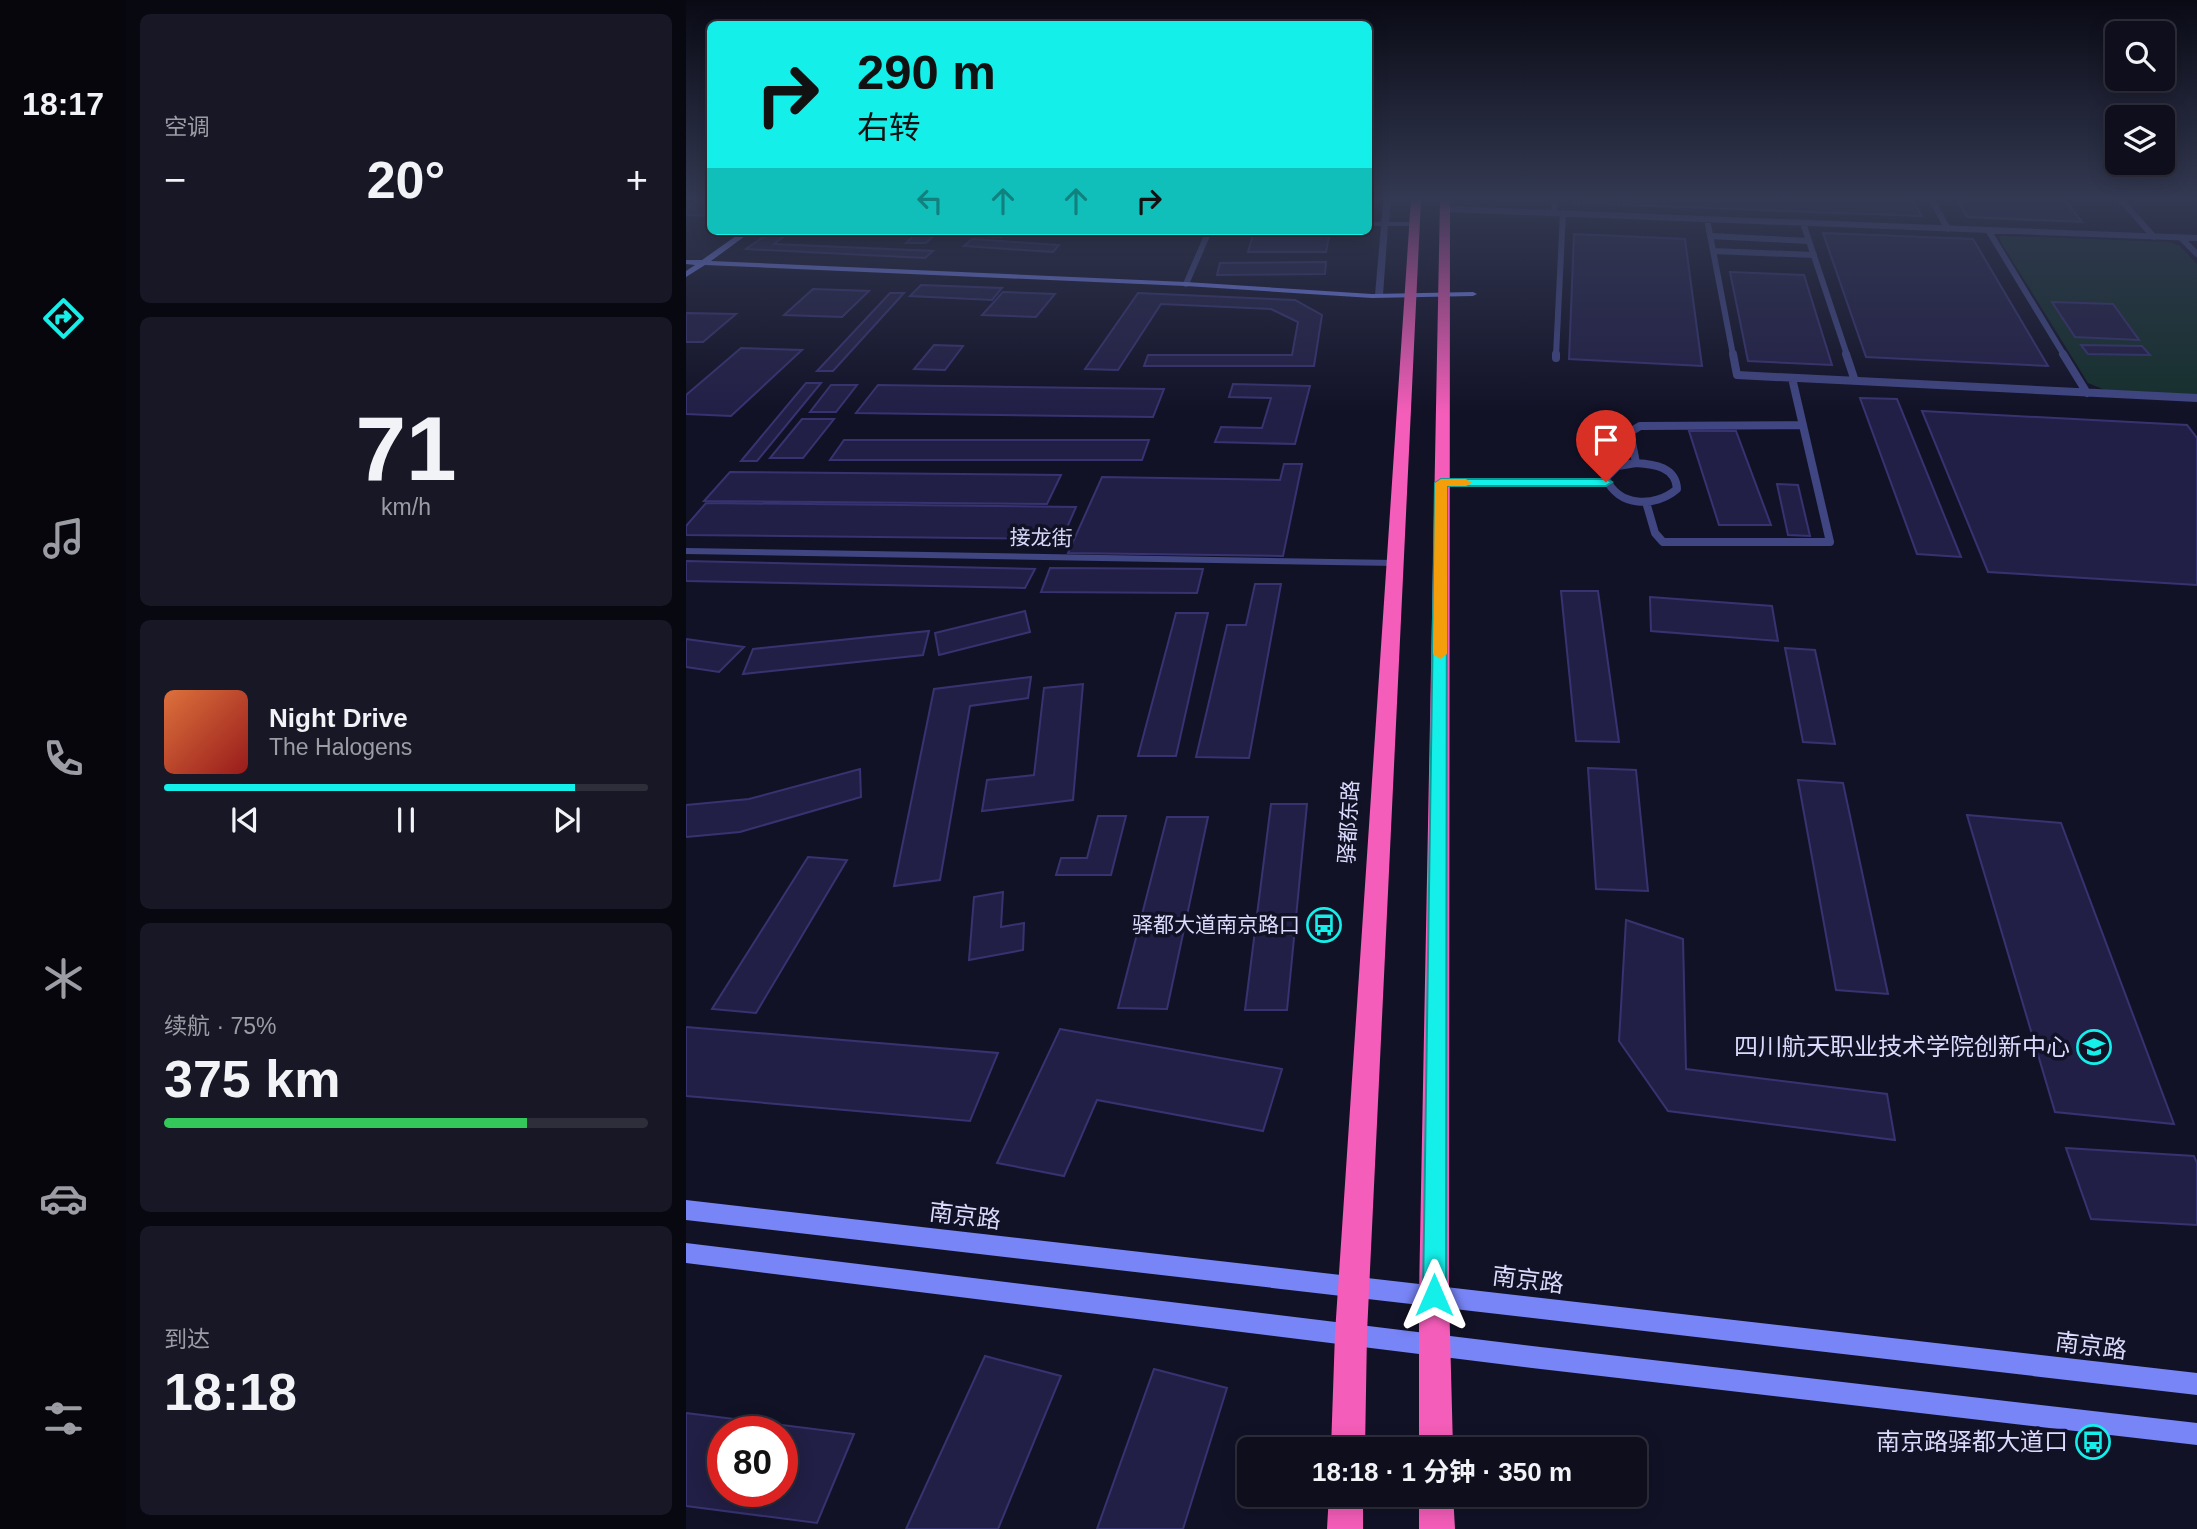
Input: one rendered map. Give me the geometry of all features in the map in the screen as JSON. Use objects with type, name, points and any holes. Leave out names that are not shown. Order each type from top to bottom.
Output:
[{"type":"highway","name":"驿都东路","points":[[1348,1437],[1351,1333],[1413,270]]},
{"type":"highway","points":[[1436,1437],[1434,1295],[1444,270]]},
{"type":"highway","points":[[1345,1529],[1346,1507]]},
{"type":"highway","points":[[1436,1507],[1437,1529]]},
{"type":"street","points":[[881,270],[1379,296],[1473,294]]},
{"type":"street","points":[[1379,296],[1381,270]]},
{"type":"street","name":"接龙街","points":[[686,551],[1395,563]]},
{"type":"street","name":"南京路","points":[[686,1210],[2197,1384]]},
{"type":"street","points":[[686,1253],[1434,1345],[2197,1434]]},
{"type":"lane","points":[[1186,284],[1192,270]]},
{"type":"lane","points":[[1556,358],[1560,270]]},
{"type":"lane","points":[[1717,270],[1737,375],[2197,398]]},
{"type":"lane","points":[[1819,270],[1855,381]]},
{"type":"lane","points":[[2012,270],[2087,393]]},
{"type":"lane","points":[[1646,502],[1655,533],[1663,542],[1830,542],[1792,377]]},
{"type":"lane","points":[[1636,463],[1630,432],[1640,426],[1803,425]]},
{"type":"lane","points":[[1636,463],[1659,466],[1669,471],[1678,483],[1673,495],[1646,502],[1620,497],[1606,482],[1609,472],[1615,467],[1636,463]]},
{"type":"lane","points":[[1441,483],[1606,482]]},
{"type":"green space","points":[[2018,270],[2197,270],[2197,395],[2105,390],[2088,383]]},
{"type":"building","points":[[1218,270],[1325,270],[1325,274],[1217,275]]},
{"type":"building","points":[[1573,270],[1689,270],[1702,366],[1569,359]]},
{"type":"building","points":[[1836,270],[1992,270],[2048,366],[1866,357]]},
{"type":"building","points":[[1730,272],[1804,275],[1832,365],[1748,361]]},
{"type":"building","points":[[921,285],[1002,288],[992,300],[910,296]]},
{"type":"building","points":[[813,289],[869,291],[842,317],[784,315]]},
{"type":"building","points":[[1003,292],[1055,294],[1036,317],[982,315]]},
{"type":"building","points":[[890,293],[904,293],[833,371],[817,371]]},
{"type":"building","points":[[1138,293],[1295,300],[1322,315],[1314,366],[1144,366],[1148,355],[1292,355],[1298,322],[1271,309],[1161,304],[1118,370],[1085,369]]},
{"type":"building","points":[[2052,302],[2113,304],[2139,340],[2075,337]]},
{"type":"building","points":[[686,313],[736,314],[703,342],[686,342]]},
{"type":"building","points":[[934,345],[963,346],[945,370],[914,369]]},
{"type":"building","points":[[2081,345],[2142,346],[2150,355],[2088,354]]},
{"type":"building","points":[[741,348],[802,350],[731,416],[686,414],[686,395]]},
{"type":"building","points":[[806,383],[821,383],[757,461],[741,461]]},
{"type":"building","points":[[1233,384],[1310,386],[1295,444],[1215,442],[1221,427],[1262,428],[1271,398],[1229,397]]},
{"type":"building","points":[[831,385],[857,385],[836,412],[810,412]]},
{"type":"building","points":[[878,385],[1164,389],[1153,417],[856,413]]},
{"type":"building","points":[[1860,398],[1897,399],[1961,557],[1917,554]]},
{"type":"building","points":[[1922,411],[2187,425],[2197,438],[2197,585],[1988,572]]},
{"type":"building","points":[[802,419],[834,419],[803,458],[770,458]]},
{"type":"building","points":[[1689,431],[1736,431],[1771,525],[1719,525]]},
{"type":"building","points":[[844,440],[1149,440],[1142,460],[830,460]]},
{"type":"building","points":[[1284,464],[1302,464],[1283,556],[1068,553],[1102,477],[1280,480]]},
{"type":"building","points":[[730,472],[1061,475],[1047,504],[704,501]]},
{"type":"building","points":[[1777,484],[1798,485],[1810,536],[1788,535]]},
{"type":"building","points":[[706,503],[1076,507],[1062,539],[686,535],[686,526]]},
{"type":"building","points":[[686,561],[1035,569],[1025,588],[686,581]]},
{"type":"building","points":[[1050,568],[1203,569],[1197,593],[1041,592]]},
{"type":"building","points":[[1255,584],[1281,584],[1249,758],[1196,757],[1227,625],[1246,625]]},
{"type":"building","points":[[1561,591],[1598,591],[1619,742],[1576,741]]},
{"type":"building","points":[[1650,597],[1772,606],[1778,641],[1651,631]]},
{"type":"building","points":[[1025,611],[1030,632],[939,655],[935,633]]},
{"type":"building","points":[[1176,613],[1208,613],[1176,756],[1138,756]]},
{"type":"building","points":[[929,631],[923,655],[743,674],[753,649]]},
{"type":"building","points":[[686,639],[744,647],[719,672],[686,667]]},
{"type":"building","points":[[1785,648],[1815,650],[1835,744],[1803,742]]},
{"type":"building","points":[[1031,677],[1028,698],[970,706],[940,880],[894,886],[934,689]]},
{"type":"building","points":[[1083,684],[1073,800],[982,811],[987,780],[1034,775],[1044,688]]},
{"type":"building","points":[[1588,768],[1636,770],[1648,891],[1596,889]]},
{"type":"building","points":[[860,769],[861,797],[740,832],[686,837],[686,805],[749,799]]},
{"type":"building","points":[[1798,780],[1843,783],[1888,994],[1836,990]]},
{"type":"building","points":[[1271,804],[1307,804],[1287,1010],[1245,1010]]},
{"type":"building","points":[[1967,815],[2061,823],[2174,1124],[2055,1112]]},
{"type":"building","points":[[1098,816],[1126,816],[1111,875],[1056,875],[1061,858],[1087,858]]},
{"type":"building","points":[[1167,817],[1208,817],[1167,1009],[1118,1008]]},
{"type":"building","points":[[808,857],[847,860],[756,1013],[712,1009]]},
{"type":"building","points":[[1003,892],[1001,927],[1024,923],[1023,950],[969,960],[974,897]]},
{"type":"building","points":[[1626,920],[1683,939],[1686,1069],[1887,1094],[1895,1140],[1668,1111],[1619,1041]]},
{"type":"building","points":[[686,1027],[998,1053],[970,1121],[686,1096]]},
{"type":"building","points":[[1060,1029],[1282,1069],[1263,1131],[1097,1100],[1064,1176],[997,1163]]},
{"type":"building","points":[[2066,1148],[2194,1156],[2197,1163],[2197,1225],[2091,1219]]},
{"type":"building","points":[[985,1356],[1061,1376],[998,1529],[906,1529]]},
{"type":"building","points":[[1154,1369],[1227,1388],[1183,1529],[1097,1529]]},
{"type":"building","points":[[686,1413],[710,1416],[707,1416],[707,1507],[798,1507],[798,1427],[854,1434],[817,1523],[686,1506]]},
{"type":"slow traffic","points":[[1440,654],[1441,483],[1466,483]]},
{"type":"place","name":"驿都大道南京路口","points":[[1324,925]]},
{"type":"place","name":"四川航天职业技术学院创新中心","points":[[2094,1047]]},
{"type":"place","name":"南京路驿都大道口","points":[[2093,1442]]},
{"type":"route","points":[[1434,1295],[1441,483],[1606,482]]}]
